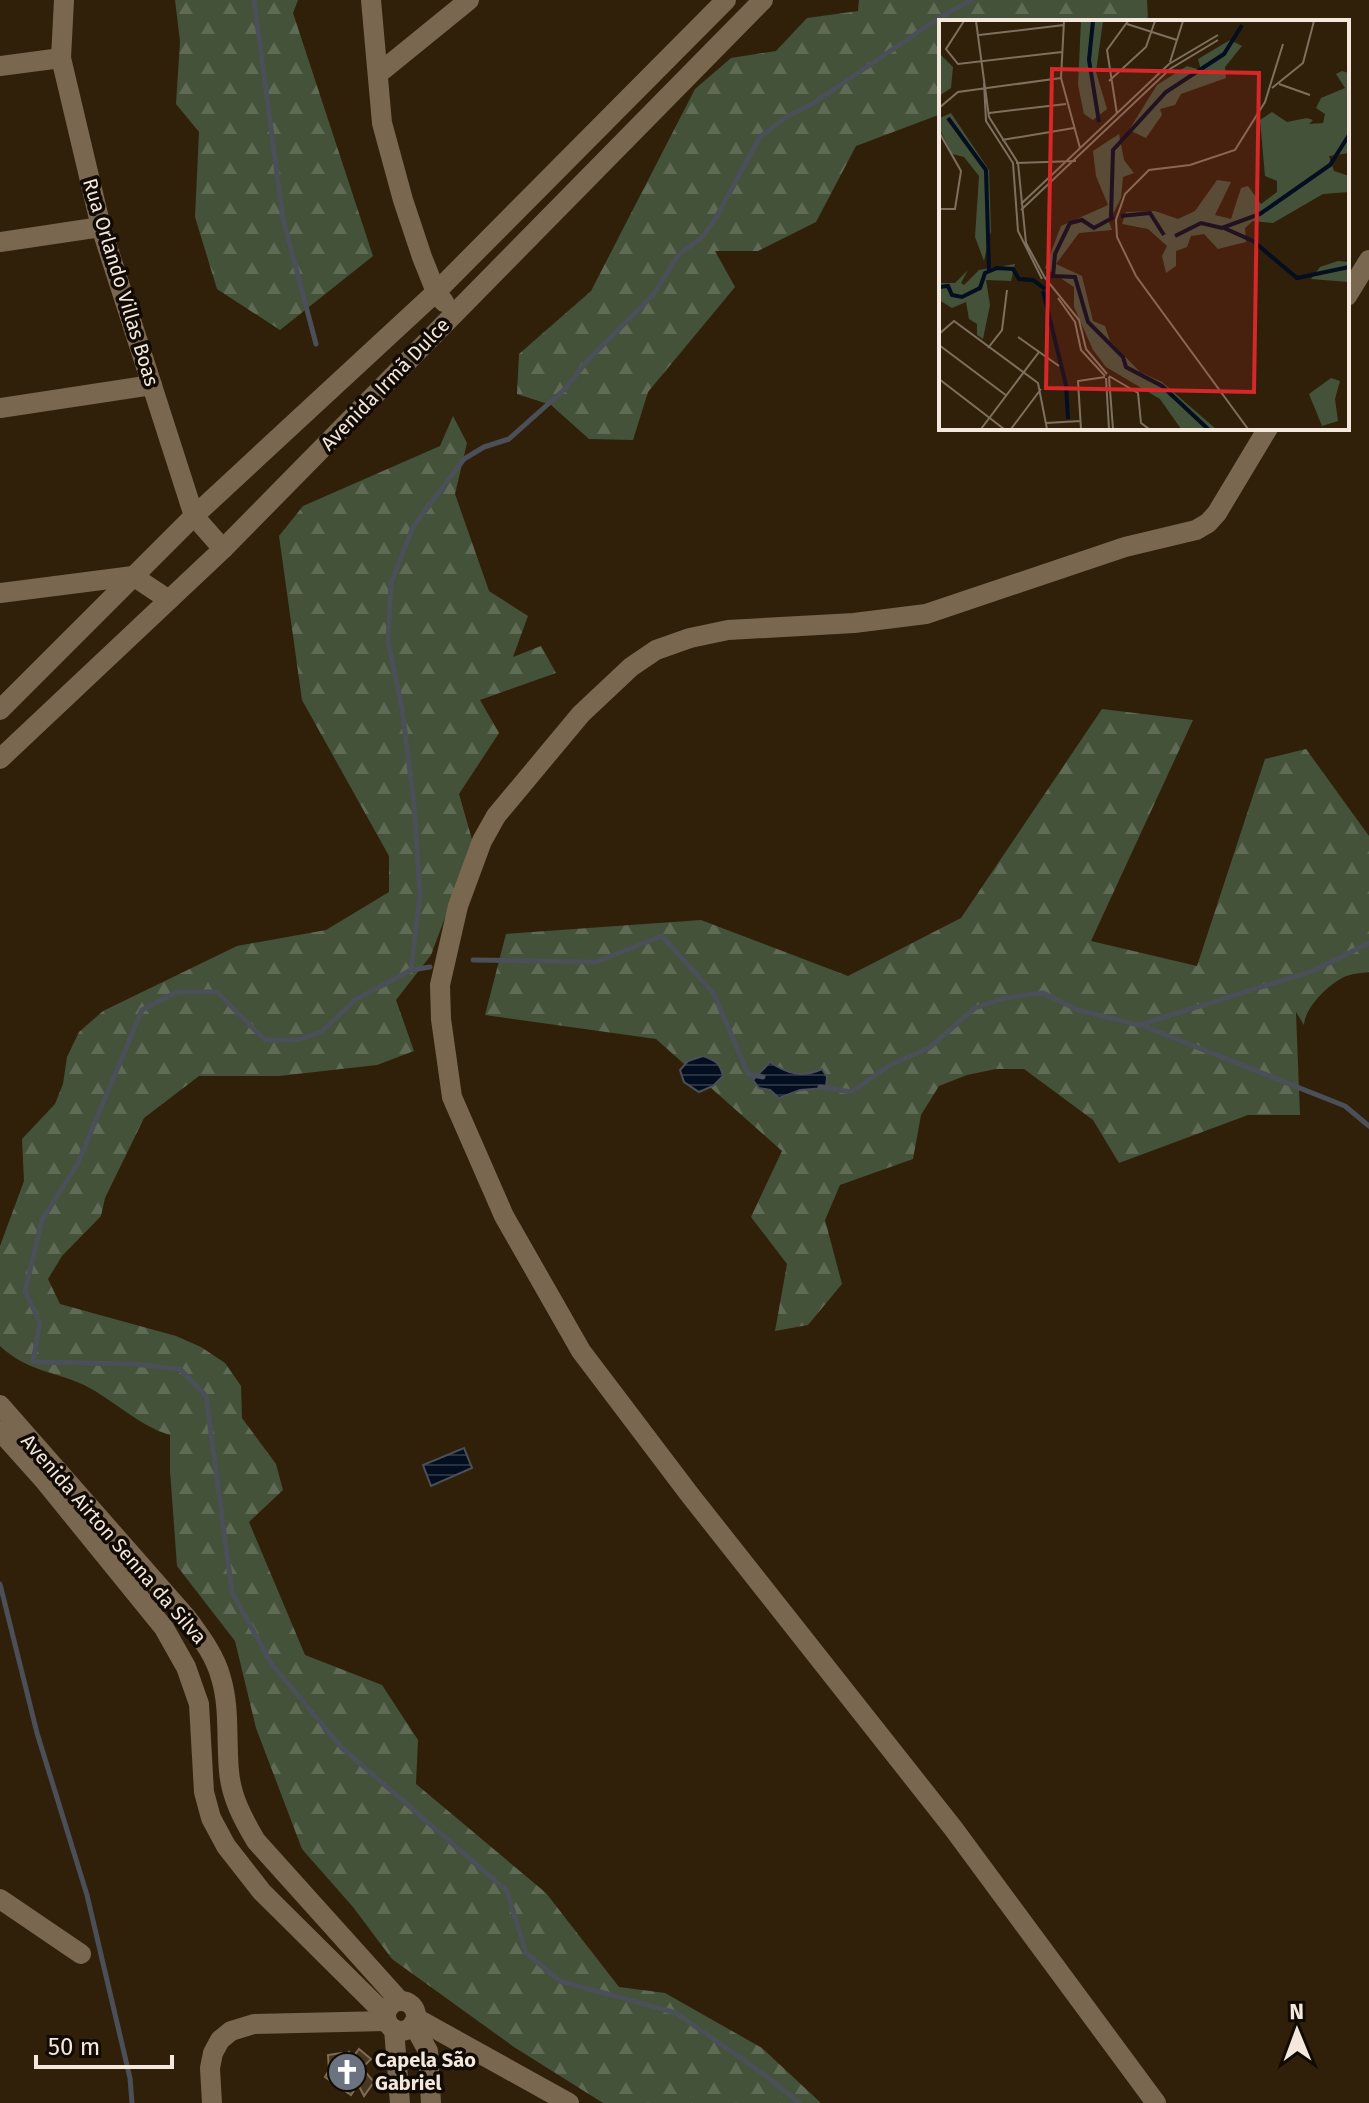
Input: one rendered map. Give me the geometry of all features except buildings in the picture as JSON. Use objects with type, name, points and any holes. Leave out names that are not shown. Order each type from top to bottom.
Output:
[{"type":"street","name":"Rua Orlando Villas Boas","points":[[64,0],[61,58],[101,227],[194,516],[223,549]]},
{"type":"street","points":[[371,0],[382,123],[403,200],[436,292],[453,315]]},
{"type":"street","points":[[378,74],[469,0]]},
{"type":"street","name":"Avenida Irmã Dulce","points":[[0,710],[194,516],[436,292],[726,0]]},
{"type":"street","name":"Avenida Irmã Dulce","points":[[0,759],[223,549],[763,0]]},
{"type":"street","points":[[0,66],[61,58]]},
{"type":"street","points":[[0,242],[101,227]]},
{"type":"street","points":[[1349,293],[1369,260]]},
{"type":"street","points":[[0,408],[152,385]]},
{"type":"street","points":[[1156,2103],[953,1828],[690,1495],[581,1351],[504,1216],[452,1097],[441,1019],[440,985],[458,906],[482,841],[496,816],[581,714],[631,667],[656,650],[690,638],[728,630],[854,623],[926,614],[1125,547],[1196,530],[1217,513],[1267,430]]},
{"type":"street","points":[[0,593],[133,576],[169,600]]},
{"type":"street","name":"Avenida Airton Senna da Silva","points":[[0,1405],[176,1605],[209,1649],[221,1675],[226,1699],[229,1774],[244,1820],[256,1841],[399,2018]]},
{"type":"street","name":"Avenida Airton Senna da Silva","points":[[0,1431],[158,1621],[194,1684],[199,1704],[204,1792],[211,1818],[226,1846],[262,1892],[399,2018]]},
{"type":"street","points":[[158,1621],[176,1605]]},
{"type":"street","points":[[0,1899],[81,1954]]},
{"type":"street","points":[[399,2018],[400,2103]]},
{"type":"street","points":[[399,2018],[428,2051],[431,2103]]},
{"type":"street","points":[[212,2103],[210,2068],[213,2053],[220,2040],[231,2031],[254,2024],[399,2018],[569,2103]]},
{"type":"green space","points":[[175,0],[298,0],[293,13],[373,256],[280,330],[217,289],[195,217],[199,132],[176,104],[180,41]]},
{"type":"green space","points":[[859,0],[1147,0],[1148,20],[939,20],[939,115],[856,146],[816,222],[758,251],[715,251],[735,287],[648,392],[633,440],[589,439],[551,405],[517,394],[519,354],[591,291],[695,89],[731,58],[776,51],[807,18],[858,11]]},
{"type":"green space","points":[[453,416],[467,443],[455,494],[489,591],[528,616],[513,657],[541,646],[556,673],[480,700],[499,733],[459,794],[473,843],[431,955],[396,1000],[414,1051],[377,1065],[279,1076],[199,1076],[144,1118],[105,1198],[101,1216],[62,1256],[48,1279],[60,1304],[176,1336],[201,1347],[225,1363],[241,1386],[242,1418],[276,1464],[283,1490],[249,1522],[305,1655],[382,1685],[418,1740],[416,1784],[546,1893],[619,1987],[665,1993],[762,2048],[821,2103],[603,2103],[514,2047],[392,1959],[353,1907],[302,1849],[256,1728],[235,1641],[177,1566],[170,1435],[148,1426],[84,1385],[30,1366],[0,1346],[0,1246],[24,1181],[22,1139],[55,1104],[63,1084],[67,1057],[79,1032],[103,1011],[237,946],[326,930],[389,892],[389,856],[302,700],[279,536],[303,506],[440,446]]},
{"type":"green space","points":[[1102,709],[1193,720],[1091,941],[1197,966],[1265,759],[1306,749],[1369,836],[1369,972],[1347,976],[1331,985],[1308,1011],[1304,1025],[1296,1012],[1300,1115],[1248,1115],[1119,1163],[1093,1120],[1024,1069],[996,1069],[967,1075],[939,1086],[921,1115],[913,1159],[840,1185],[825,1220],[842,1284],[808,1325],[775,1331],[787,1264],[751,1217],[782,1151],[656,1039],[485,1015],[506,934],[701,920],[848,976],[961,918]]},
{"type":"water","points":[[703,1056],[716,1063],[723,1076],[713,1086],[699,1092],[684,1082],[680,1070],[688,1061]]},
{"type":"water","points":[[770,1062],[795,1073],[822,1069],[827,1077],[826,1088],[800,1090],[779,1098],[770,1090],[759,1088],[753,1080]]},
{"type":"water","points":[[464,1448],[472,1468],[431,1486],[423,1465]]},
{"type":"waterway","points":[[254,0],[283,219],[316,344]]},
{"type":"waterway","points":[[411,970],[420,895],[414,804],[402,708],[388,642],[391,583],[413,527],[464,459],[484,447],[509,439],[565,389],[588,360],[653,295],[679,254],[701,238],[713,223],[760,137],[786,117],[812,104],[939,18],[971,0]]},
{"type":"waterway","points":[[473,960],[596,962],[662,936],[714,994],[748,1074],[763,1077]]},
{"type":"waterway","points":[[820,1087],[851,1092],[890,1065],[929,1048],[975,1008],[1004,998],[1043,993],[1078,1010],[1139,1025],[1313,971],[1369,943]]},
{"type":"waterway","points":[[430,967],[411,970],[355,1000],[321,1032],[297,1040],[265,1040],[217,992],[177,992],[142,1010],[77,1165],[42,1220],[25,1291],[40,1323],[33,1362],[133,1364],[180,1369],[206,1396],[232,1592],[271,1663],[341,1747],[507,1891],[526,1953],[560,1981],[676,2013],[765,2075],[799,2103]]},
{"type":"waterway","points":[[1141,1025],[1345,1106],[1369,1126]]},
{"type":"waterway","points":[[0,1584],[37,1733],[87,1895],[130,2078],[132,2103]]},
{"type":"place","name":"Capela São Gabriel","points":[[347,2072]]}]
